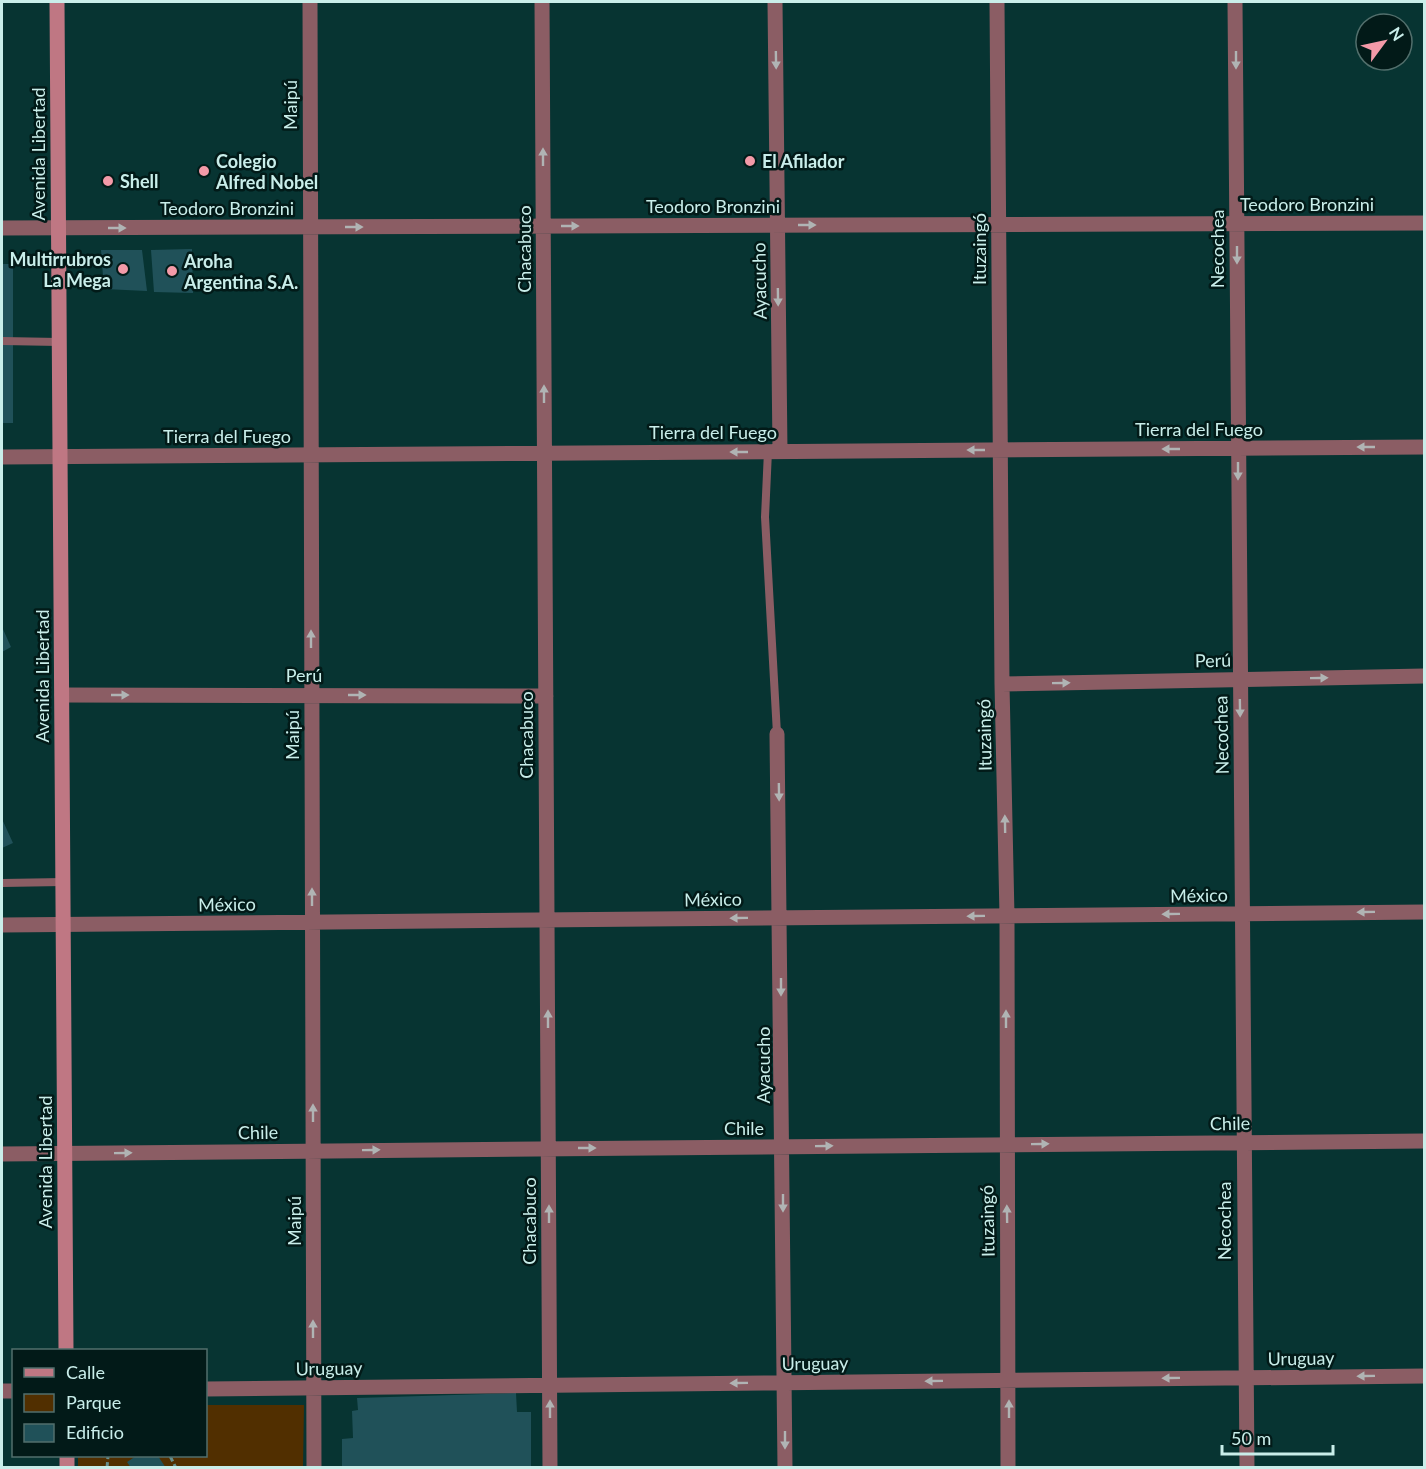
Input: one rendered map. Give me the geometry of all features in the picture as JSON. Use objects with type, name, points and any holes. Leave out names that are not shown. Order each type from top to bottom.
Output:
[{"type":"main road","name":"Avenida Libertad","points":[[57,2],[66,1349]]},
{"type":"street","name":"Maipú","points":[[310,2],[314,1467]]},
{"type":"street","name":"Chacabuco","points":[[542,2],[550,1467]]},
{"type":"street","name":"Ayacucho","points":[[774,451],[777,225],[775,2]]},
{"type":"street","name":"Ituzaingó","points":[[997,2],[1002,684],[1007,916],[1008,1467]]},
{"type":"street","name":"Necochea","points":[[1235,2],[1247,1467]]},
{"type":"street","name":"Teodoro Bronzini","points":[[2,228],[1425,223]]},
{"type":"street","name":"Tierra del Fuego","points":[[2,457],[1425,447]]},
{"type":"street","name":"Perú","points":[[1002,684],[1425,676]]},
{"type":"street","name":"Perú","points":[[62,695],[546,696]]},
{"type":"street","name":"Ayacucho","points":[[777,734],[781,918],[785,1467]]},
{"type":"street","name":"México","points":[[2,926],[1425,912]]},
{"type":"street","name":"Chile","points":[[2,1154],[1425,1141]]},
{"type":"street","name":"Uruguay","points":[[207,1389],[1425,1376]]},
{"type":"lane","points":[[2,341],[59,342]]},
{"type":"lane","points":[[774,451],[765,517],[777,734]]},
{"type":"lane","points":[[2,883],[63,882]]},
{"type":"green space","points":[[207,1405],[304,1405],[303,1467],[78,1467],[78,1457],[207,1457]]},
{"type":"building","name":"Aroha Argentina S.A.","points":[[192,249],[193,293],[154,292],[151,250]]},
{"type":"building","name":"Multirrubros La Mega","points":[[101,250],[142,250],[147,291],[104,289]]},
{"type":"building","points":[[2,264],[13,264],[13,423],[2,423]]},
{"type":"building","points":[[2,627],[11,647],[2,652]]},
{"type":"building","points":[[2,819],[13,843],[2,848]]},
{"type":"building","points":[[516,1393],[517,1412],[531,1412],[531,1468],[342,1468],[342,1439],[353,1438],[352,1411],[358,1410],[357,1398]]},
{"type":"building","points":[[134,1457],[159,1457],[166,1468],[131,1468],[127,1462]]},
{"type":"place","name":"El Afilador","points":[[750,161]]},
{"type":"place","name":"Colegio Alfred Nobel","points":[[204,171]]},
{"type":"place","name":"Shell","points":[[108,181]]},
{"type":"place","name":"Multirrubros La Mega","points":[[123,269]]},
{"type":"place","name":"Aroha Argentina S.A.","points":[[172,271]]}]
